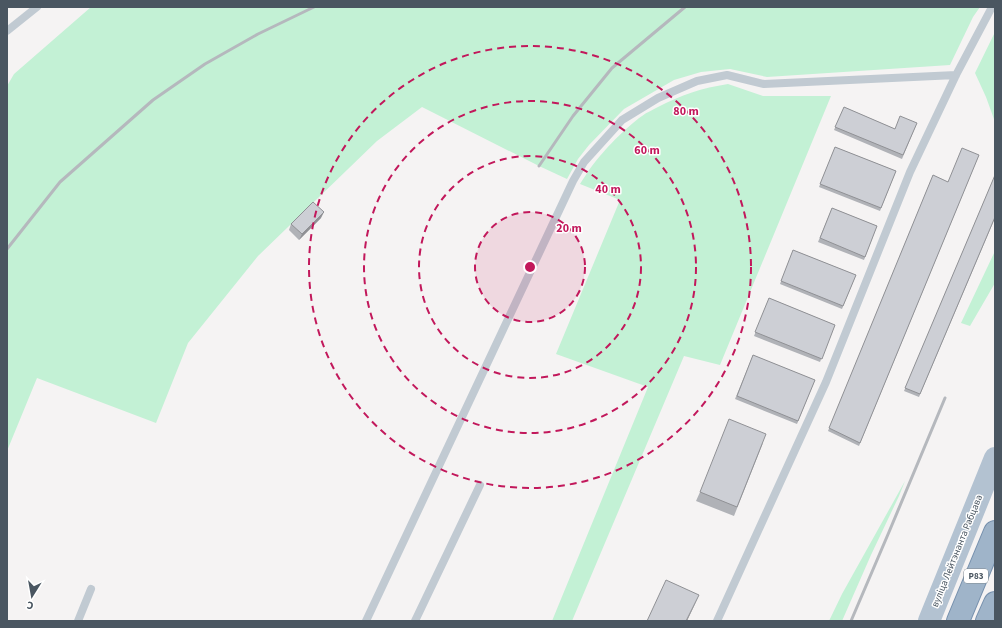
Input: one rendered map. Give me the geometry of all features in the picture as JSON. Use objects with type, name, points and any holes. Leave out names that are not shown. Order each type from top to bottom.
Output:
[{"type":"highway","name":"Р83","points":[[958,621],[995,532]]},
{"type":"highway","points":[[987,621],[995,602]]},
{"type":"main road","name":"вуліца Лейтэнанта Рабцава","points":[[929,621],[995,458]]},
{"type":"lane","points":[[7,31],[37,7]]},
{"type":"lane","points":[[717,621],[826,382],[910,172],[956,75],[992,7]]},
{"type":"lane","points":[[366,621],[573,181],[584,162],[622,120],[658,98],[697,81],[727,75],[764,84],[956,75]]},
{"type":"lane","points":[[415,621],[480,485]]},
{"type":"lane","points":[[78,621],[91,589]]},
{"type":"green space","points":[[91,7],[980,7],[973,17],[950,65],[767,77],[730,69],[701,72],[674,80],[624,109],[589,145],[578,159],[567,179],[422,107],[377,141],[258,256],[188,343],[156,423],[37,378],[7,451],[7,86],[14,74]]},
{"type":"green space","points":[[995,32],[995,122],[975,73]]},
{"type":"green space","points":[[728,84],[763,96],[831,96],[720,365],[684,356],[572,621],[552,621],[648,387],[556,354],[620,200],[580,184],[590,168],[609,146],[644,115],[683,96],[700,90]]},
{"type":"green space","points":[[995,251],[995,283],[970,326],[961,323]]},
{"type":"green space","points":[[905,481],[842,621],[829,621],[842,594]]},
{"type":"building","points":[[844,107],[895,129],[900,116],[917,123],[903,155],[835,127]]},
{"type":"building","points":[[835,147],[896,171],[881,208],[820,184]]},
{"type":"building","points":[[962,148],[979,155],[860,443],[829,428],[933,175],[948,182]]},
{"type":"building","points":[[995,175],[995,217],[920,394],[905,388]]},
{"type":"building","points":[[313,202],[324,212],[302,234],[291,224]]},
{"type":"building","points":[[832,208],[877,226],[865,257],[820,238]]},
{"type":"building","points":[[793,250],[856,275],[843,306],[781,281]]},
{"type":"building","points":[[769,298],[835,325],[822,359],[755,332]]},
{"type":"building","points":[[753,355],[815,380],[798,421],[737,396]]},
{"type":"building","points":[[729,419],[766,434],[737,507],[700,492]]},
{"type":"building","points":[[666,580],[699,595],[686,621],[647,621]]},
{"type":"railway","points":[[7,249],[60,182],[153,100],[205,64],[258,34],[314,7]]},
{"type":"railway","points":[[539,166],[573,116],[612,68],[685,7]]},
{"type":"railway","points":[[851,621],[945,398]]}]
